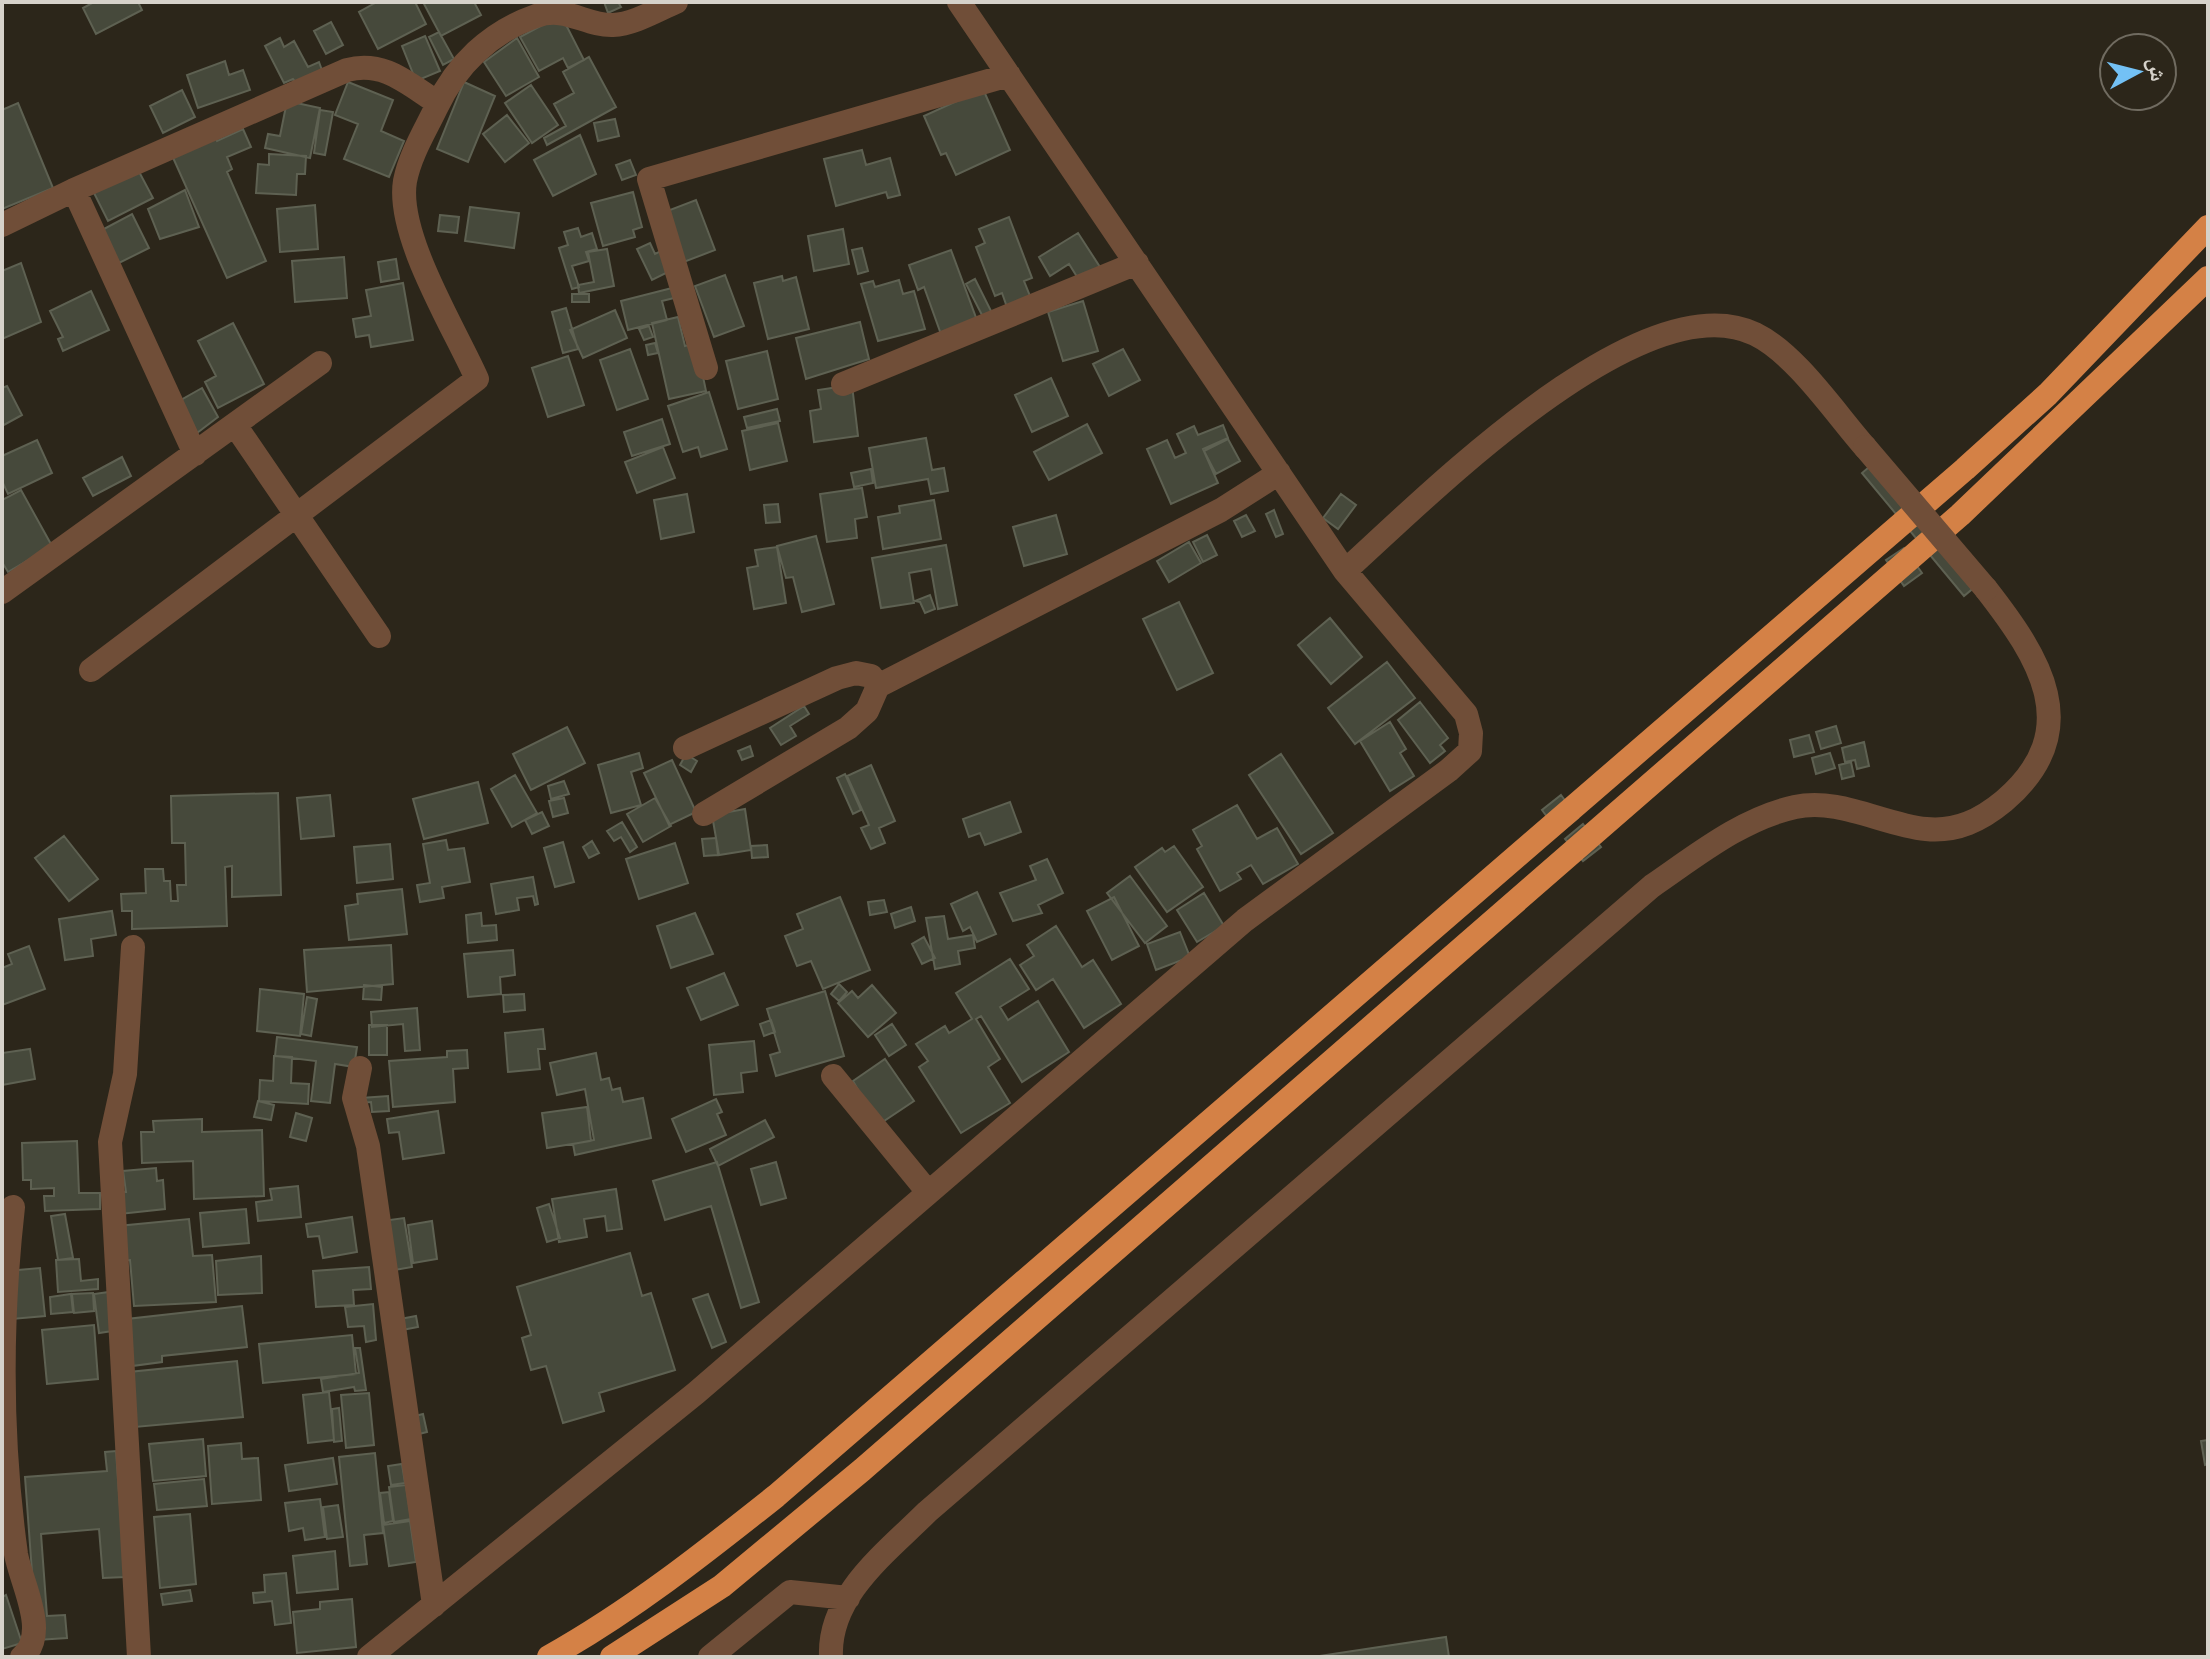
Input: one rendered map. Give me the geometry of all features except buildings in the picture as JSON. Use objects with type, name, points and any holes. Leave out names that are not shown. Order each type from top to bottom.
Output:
[{"type":"highway","points":[[549,1657],[693,1563],[776,1496],[1580,805],[2048,394],[2208,227]]},
{"type":"highway","points":[[612,1657],[722,1586],[862,1470],[1960,515],[2208,278]]},
{"type":"street","points":[[91,670],[298,517],[477,379],[423,266],[404,203],[406,180],[415,151],[449,80],[465,59],[536,16],[561,12],[614,25],[676,2]]},
{"type":"street","points":[[369,1657],[696,1393],[1245,920],[1449,770],[1470,751],[1471,733],[1466,714],[1345,571],[959,2]]},
{"type":"street","points":[[2,225],[74,190],[359,66],[383,68],[438,103]]},
{"type":"street","points":[[706,368],[649,179],[1009,75]]},
{"type":"street","points":[[74,190],[195,454]]},
{"type":"street","points":[[843,384],[1137,263]]},
{"type":"street","points":[[831,1657],[835,1619],[848,1598],[860,1580],[927,1512],[1652,886],[1741,829],[1763,817],[1797,806],[1817,805],[1925,829],[1956,828],[1984,817],[2011,794],[2034,770],[2046,736],[2047,703],[2042,676],[2026,640],[1788,358],[1755,334],[1725,326],[1685,331],[1628,348],[1511,422],[1345,571]]},
{"type":"street","points":[[2,592],[320,363]]},
{"type":"street","points":[[235,425],[379,636]]},
{"type":"street","points":[[704,814],[848,728],[867,711],[878,686],[1221,510],[1279,473]]},
{"type":"street","points":[[685,748],[837,678],[856,673],[871,676],[878,686]]},
{"type":"street","points":[[133,947],[125,1074],[110,1142],[139,1657]]},
{"type":"street","points":[[360,1068],[354,1098],[368,1146],[434,1605]]},
{"type":"street","points":[[833,1076],[928,1192]]},
{"type":"street","points":[[13,1207],[4,1307],[3,1408],[17,1558],[34,1630],[33,1645],[22,1657]]},
{"type":"street","points":[[710,1657],[790,1592],[848,1598]]}]
